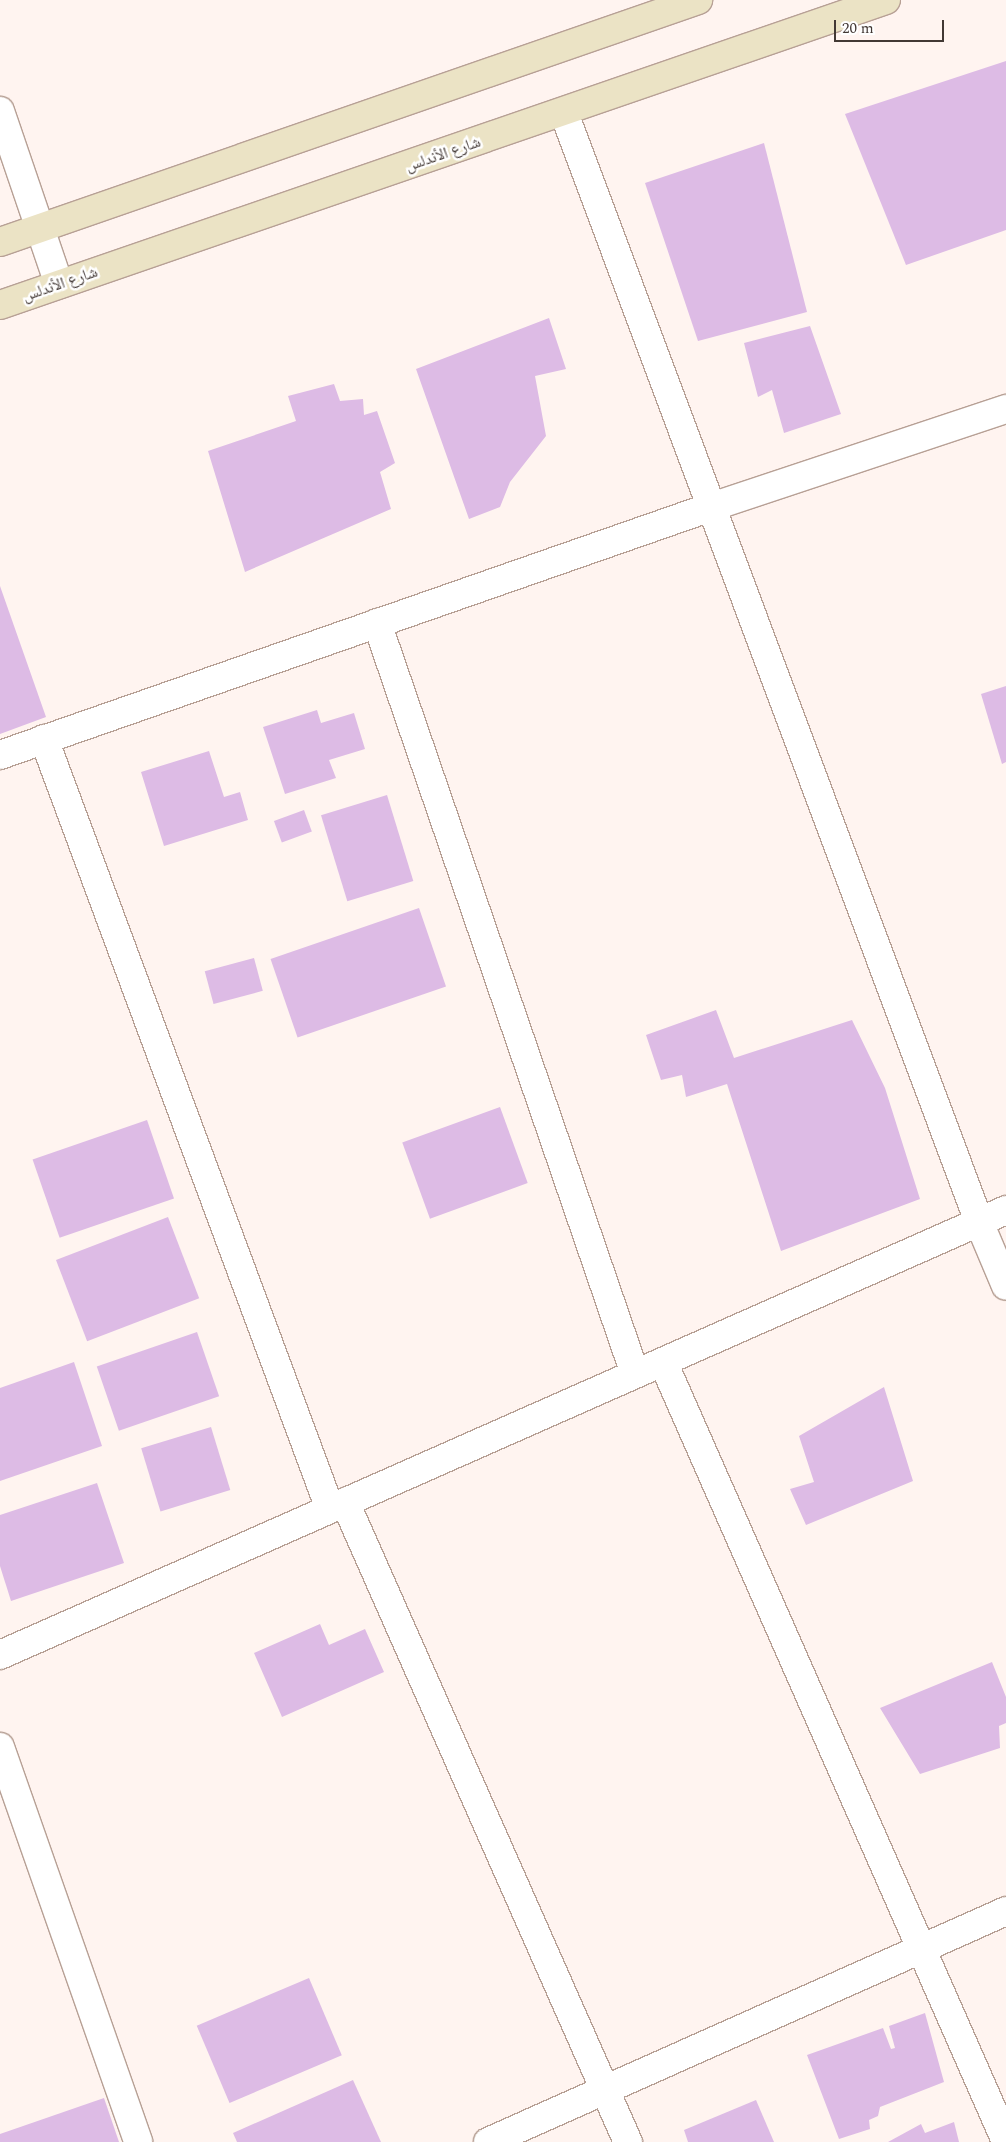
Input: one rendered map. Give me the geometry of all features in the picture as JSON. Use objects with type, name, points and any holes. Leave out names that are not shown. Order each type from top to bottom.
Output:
[{"type":"main road","points":[[0,242],[698,0]]},
{"type":"main road","name":"شارع الأندلس","points":[[0,305],[564,113],[886,0]]},
{"type":"street","points":[[0,111],[60,284]]},
{"type":"street","points":[[564,113],[979,1222],[1006,1286]]},
{"type":"street","points":[[0,755],[711,507],[1006,409]]},
{"type":"street","points":[[377,623],[635,1374]]},
{"type":"street","points":[[44,739],[338,1506],[628,2142]]},
{"type":"street","points":[[0,1655],[1006,1210]]},
{"type":"street","points":[[663,1362],[923,1948],[1006,2141]]},
{"type":"street","points":[[0,1747],[138,2142]]},
{"type":"street","points":[[488,2142],[1006,1911]]},
{"type":"building","points":[[1006,61],[1006,230],[906,265],[845,114]]},
{"type":"building","points":[[764,143],[807,312],[698,341],[645,183]]},
{"type":"building","points":[[549,318],[566,369],[535,376],[546,436],[510,482],[500,507],[469,519],[416,369]]},
{"type":"building","points":[[810,326],[841,414],[784,433],[772,390],[758,397],[744,343]]},
{"type":"building","points":[[334,384],[340,401],[363,399],[364,415],[377,411],[395,463],[380,472],[391,509],[245,572],[208,451],[296,421],[288,396]]},
{"type":"building","points":[[0,586],[46,717],[0,734]]},
{"type":"building","points":[[1006,686],[1006,762],[1002,764],[981,694]]},
{"type":"building","points":[[317,710],[321,723],[354,713],[365,749],[329,760],[336,778],[285,794],[263,727]]},
{"type":"building","points":[[209,751],[224,797],[240,792],[248,820],[164,846],[141,772]]},
{"type":"building","points":[[387,795],[413,881],[347,901],[321,815]]},
{"type":"building","points":[[304,810],[312,832],[282,843],[274,821]]},
{"type":"building","points":[[419,908],[446,986],[298,1038],[271,959]]},
{"type":"building","points":[[254,958],[263,991],[214,1004],[205,971]]},
{"type":"building","points":[[716,1010],[734,1058],[852,1020],[885,1088],[920,1199],[781,1251],[727,1084],[686,1097],[682,1075],[661,1080],[646,1035]]},
{"type":"building","points":[[500,1107],[528,1183],[430,1219],[402,1143]]},
{"type":"building","points":[[147,1120],[174,1198],[60,1238],[33,1159]]},
{"type":"building","points":[[168,1217],[199,1298],[87,1341],[56,1260]]},
{"type":"building","points":[[197,1332],[219,1396],[119,1431],[97,1367]]},
{"type":"building","points":[[74,1362],[102,1446],[0,1481],[0,1388]]},
{"type":"building","points":[[884,1387],[913,1481],[806,1525],[790,1489],[814,1482],[799,1436]]},
{"type":"building","points":[[211,1427],[230,1490],[160,1511],[141,1448]]},
{"type":"building","points":[[97,1483],[124,1563],[11,1601],[0,1566],[0,1515]]},
{"type":"building","points":[[320,1624],[329,1645],[365,1629],[384,1672],[282,1717],[254,1653]]},
{"type":"building","points":[[992,1662],[1006,1697],[1006,1723],[999,1726],[1000,1748],[920,1774],[880,1708]]},
{"type":"building","points":[[309,1978],[342,2055],[230,2103],[197,2026]]},
{"type":"building","points":[[925,2013],[944,2082],[880,2107],[878,2116],[869,2120],[870,2129],[839,2139],[807,2055],[883,2028],[891,2049],[895,2048],[889,2026]]},
{"type":"building","points":[[353,2080],[381,2142],[237,2142],[233,2133]]},
{"type":"building","points":[[104,2098],[119,2142],[0,2142],[0,2134]]},
{"type":"building","points":[[756,2100],[774,2142],[688,2142],[684,2130]]},
{"type":"building","points":[[954,2122],[959,2142],[888,2142],[921,2124],[925,2133]]}]
